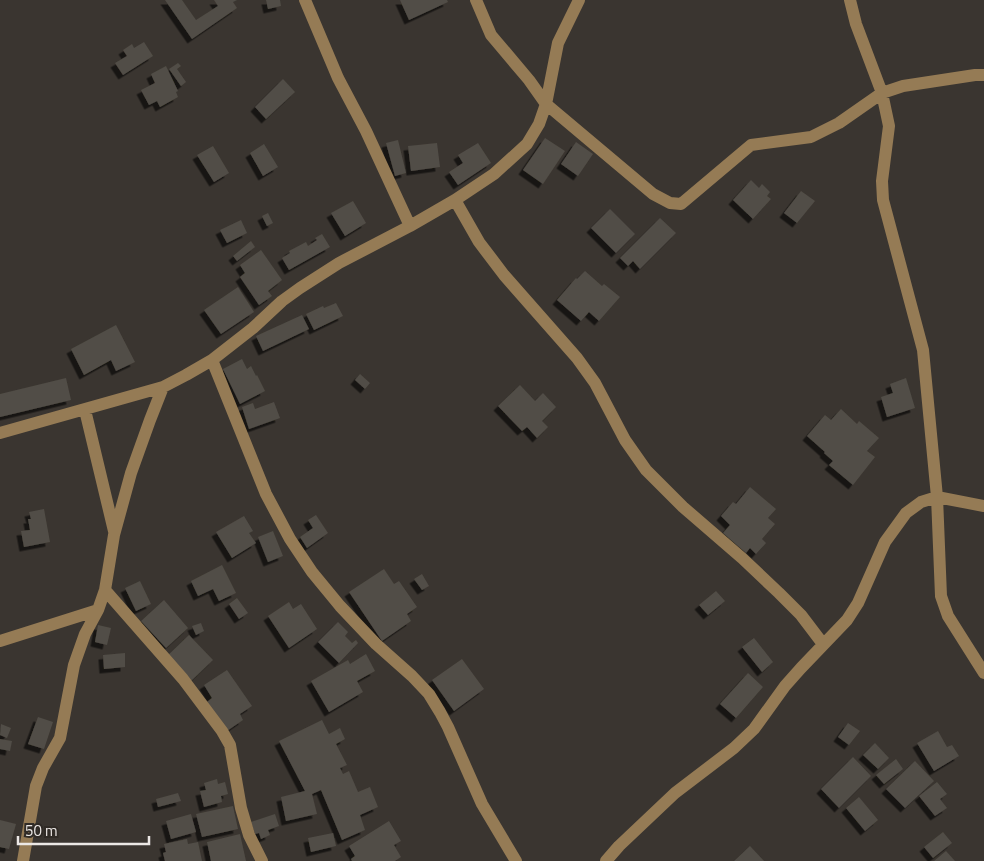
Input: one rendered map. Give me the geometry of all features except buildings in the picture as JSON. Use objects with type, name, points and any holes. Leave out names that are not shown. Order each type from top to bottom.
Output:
[{"type":"street","points":[[306,0],[338,78],[366,131],[410,226]]},
{"type":"street","points":[[476,0],[492,35],[546,104],[653,194],[670,203],[681,204],[751,145],[811,137],[839,123],[882,93],[903,86],[984,75]]},
{"type":"street","points":[[0,433],[163,387],[186,375],[212,360],[300,288],[339,263],[455,200],[494,174],[527,144],[539,124],[546,104],[558,43],[579,0]]},
{"type":"street","points":[[850,0],[856,24],[882,93],[889,126],[882,181],[883,200],[923,350],[937,497],[941,596],[948,616],[984,673]]},
{"type":"street","points":[[455,200],[479,242],[504,276],[577,358],[595,383],[625,440],[646,470],[683,507],[742,558],[796,610],[823,644]]},
{"type":"street","points":[[212,360],[266,494],[290,539],[312,572],[340,606],[428,694],[448,727],[482,804],[516,861]]},
{"type":"street","points":[[23,861],[36,786],[43,768],[60,738],[74,665],[85,634],[98,610],[104,590],[114,535],[131,473],[163,387]]},
{"type":"street","points":[[86,410],[114,535]]},
{"type":"street","points":[[606,861],[619,846],[675,793],[734,748],[754,729],[785,686],[847,620],[858,603],[885,542],[906,513],[921,502],[937,497],[984,506]]},
{"type":"street","points":[[104,590],[183,679],[222,731],[230,745],[241,808],[249,835],[262,861]]},
{"type":"street","points":[[0,641],[98,610]]}]
